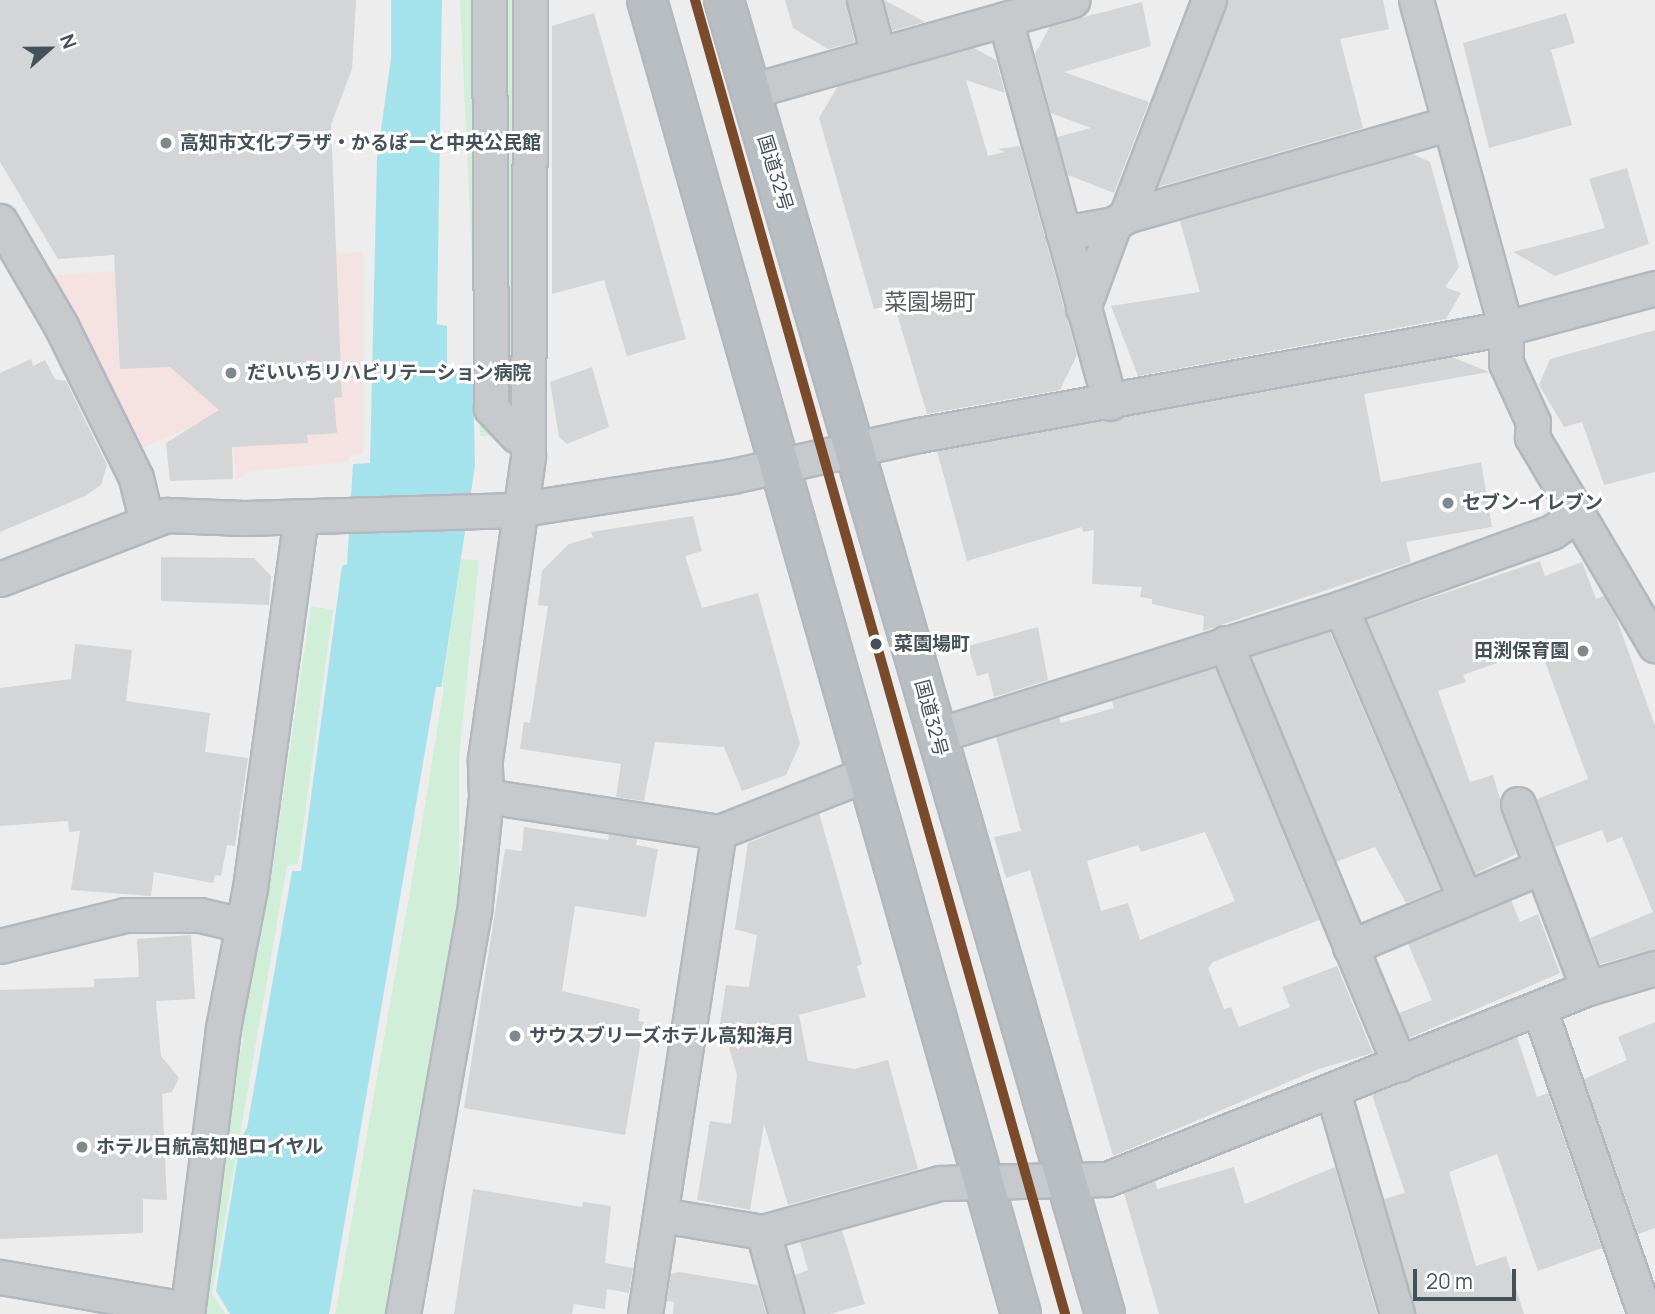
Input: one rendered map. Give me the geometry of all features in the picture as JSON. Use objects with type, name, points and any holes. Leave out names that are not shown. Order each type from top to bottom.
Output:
[{"type":"highway","points":[[647,0],[782,465],[1021,1314]]},
{"type":"highway","name":"国道32号","points":[[724,0],[858,448],[935,736],[1105,1314]]},
{"type":"street","points":[[489,0],[491,408],[517,436]]},
{"type":"street","points":[[403,1314],[474,914],[486,796],[485,759],[516,510],[528,455],[530,0]]},
{"type":"street","points":[[864,0],[878,54]]},
{"type":"street","points":[[751,91],[1072,0]]},
{"type":"street","points":[[1083,308],[1209,0]]},
{"type":"street","points":[[1416,0],[1506,328],[1506,363],[1533,422],[1532,437],[1575,516],[1655,645]]},
{"type":"street","points":[[1005,19],[1110,402]]},
{"type":"street","points":[[1063,233],[1120,220],[1450,122]]},
{"type":"street","points":[[0,221],[61,326],[136,478],[146,519]]},
{"type":"street","points":[[0,579],[146,519],[344,513],[475,514],[516,510],[782,465],[858,448],[1506,328],[1655,288]]},
{"type":"street","points":[[0,1277],[187,1312],[223,1028],[242,925],[301,516]]},
{"type":"street","points":[[935,736],[1341,608],[1552,533],[1575,516]]},
{"type":"street","points":[[1341,608],[1465,900]]},
{"type":"street","points":[[1225,643],[1399,1065]]},
{"type":"street","points":[[486,796],[719,832],[867,774]]},
{"type":"street","points":[[1518,804],[1588,989]]},
{"type":"street","points":[[645,1314],[719,832]]},
{"type":"street","points":[[1350,947],[1541,867]]},
{"type":"street","points":[[0,946],[124,915],[200,915],[242,925]]},
{"type":"street","points":[[661,1215],[763,1233],[940,1183],[984,1180],[1068,1184],[1118,1176],[1588,989],[1655,968]]},
{"type":"street","points":[[1539,1008],[1646,1314]]},
{"type":"street","points":[[1333,1092],[1397,1314]]},
{"type":"street","points":[[763,1233],[786,1314]]},
{"type":"shaded area","name":"だいいちリハビリテーション病院","points":[[363,252],[363,454],[350,455],[348,462],[250,471],[236,480],[233,437],[185,430],[139,449],[46,276]]},
{"type":"green space","points":[[460,0],[515,0],[514,436],[480,436]]},
{"type":"green space","points":[[461,559],[479,560],[459,758],[459,897],[439,1034],[388,1314],[335,1314],[425,805]]},
{"type":"green space","points":[[311,606],[333,610],[298,864],[287,866],[212,1294],[226,1314],[200,1314],[230,1128],[224,1121],[244,1037],[234,1030],[260,901],[268,899]]},
{"type":"water","points":[[391,0],[442,0],[437,324],[447,326],[447,368],[473,369],[475,466],[429,769],[332,1314],[230,1314],[216,1291],[241,1138],[247,1128],[292,871],[301,871],[342,566],[347,564],[353,464],[370,463],[377,158],[391,58]]},
{"type":"pier","points":[[436,687],[444,687],[425,805],[335,1314],[329,1314]]},
{"type":"building","name":"高知市文化プラザ・かるぽーと中央公民館","points":[[0,0],[356,0],[352,69],[331,125],[342,397],[334,398],[337,433],[307,435],[308,443],[232,447],[233,479],[170,481],[166,443],[219,410],[170,367],[120,369],[114,255],[58,259],[0,162]]},
{"type":"building","points":[[785,0],[845,0],[855,42],[828,49],[793,28]]},
{"type":"building","points":[[884,0],[925,22],[892,31]]},
{"type":"building","points":[[1228,0],[1383,0],[1389,29],[1340,39],[1363,128],[1158,187]]},
{"type":"building","points":[[1142,2],[1151,46],[1064,72],[1149,102],[1114,193],[1068,175],[1057,137],[1091,128],[1051,113],[1035,54],[1050,26]]},
{"type":"building","points":[[594,13],[686,339],[627,356],[604,280],[552,294],[552,26]]},
{"type":"building","points":[[1566,13],[1575,43],[1551,50],[1572,125],[1489,148],[1463,43]]},
{"type":"building","points":[[974,48],[996,60],[1005,93],[966,80],[988,156],[1005,152],[998,149],[1020,146],[1077,355],[1060,390],[927,414],[894,304],[874,309],[819,118],[838,86]]},
{"type":"building","points":[[1413,154],[1430,162],[1459,267],[1445,287],[1461,293],[1446,319],[1138,376],[1111,306],[1200,292],[1180,221]]},
{"type":"building","points":[[1627,168],[1649,244],[1555,276],[1513,252],[1605,228],[1589,179]]},
{"type":"building","points":[[1655,330],[1655,472],[1604,485],[1582,422],[1564,427],[1539,385],[1550,359]]},
{"type":"building","points":[[1452,357],[1489,372],[1364,394],[1381,482],[1481,462],[1492,527],[1406,542],[1411,562],[1203,631],[1204,616],[1152,604],[1152,599],[1140,597],[1142,587],[1092,584],[1094,530],[1083,532],[1082,527],[967,561],[937,451]]},
{"type":"building","points":[[31,359],[33,366],[45,360],[55,379],[66,381],[107,465],[101,485],[85,496],[0,532],[0,373]]},
{"type":"building","points":[[592,367],[609,427],[567,444],[559,437],[550,382]]},
{"type":"building","points":[[693,516],[702,551],[685,556],[702,608],[758,593],[800,744],[786,775],[742,791],[724,747],[655,742],[644,801],[616,797],[621,764],[520,749],[524,722],[530,723],[548,606],[538,605],[542,571],[569,544],[593,537],[591,532]]},
{"type":"building","points":[[161,557],[254,558],[271,576],[269,605],[161,601]]},
{"type":"building","points":[[1540,561],[1545,576],[1582,562],[1596,599],[1604,596],[1616,617],[1655,726],[1655,949],[1600,964],[1590,938],[1653,912],[1622,837],[1607,843],[1602,830],[1555,847],[1537,799],[1588,779],[1540,648],[1463,675],[1466,682],[1438,691],[1470,782],[1493,775],[1516,854],[1475,874],[1367,619]]},
{"type":"building","points":[[1038,627],[1048,680],[994,697],[988,673],[977,676],[968,646]]},
{"type":"building","points":[[1330,632],[1440,889],[1406,903],[1375,847],[1336,862],[1251,656]]},
{"type":"building","points":[[75,644],[132,650],[126,701],[210,713],[205,752],[248,758],[235,846],[227,845],[221,876],[215,875],[213,883],[154,872],[151,896],[71,890],[80,831],[69,832],[68,821],[0,826],[0,688],[71,679]]},
{"type":"building","points":[[1215,668],[1319,920],[1213,962],[1208,968],[1224,1009],[1231,1007],[1239,1027],[1290,1007],[1282,987],[1337,966],[1373,1053],[1319,1069],[1113,1156],[1030,870],[1006,878],[994,837],[1021,831],[996,737],[1059,717],[1061,723],[1114,708],[1112,701]],"holes":[[[1205,832],[1235,901],[1140,940],[1128,903],[1101,911],[1087,861],[1138,845],[1141,852]]]},
{"type":"building","points":[[819,813],[862,964],[857,966],[866,997],[799,1015],[808,1061],[854,1069],[888,1060],[918,1169],[788,1205],[764,1124],[750,1210],[697,1200],[710,1121],[731,1124],[737,1075],[728,1044],[717,1043],[726,985],[749,987],[757,935],[735,929],[748,843]]},
{"type":"building","points":[[524,827],[608,840],[609,835],[637,839],[636,845],[658,849],[646,917],[575,906],[562,991],[640,1009],[638,1021],[644,1022],[625,1135],[464,1108],[505,849],[522,851]]},
{"type":"building","points":[[1511,900],[1520,922],[1538,914],[1560,973],[1409,1038],[1399,1013],[1432,1000],[1408,944]]},
{"type":"building","name":"ホテル日航高知旭ロイヤル","points":[[191,935],[195,999],[156,1001],[161,1056],[179,1078],[172,1092],[162,1094],[167,1200],[143,1199],[143,1233],[0,1239],[0,990],[94,987],[94,979],[139,977],[137,939]]},
{"type":"building","points":[[1655,1022],[1655,1228],[1638,1234],[1584,1079],[1627,1060],[1618,1037]]},
{"type":"building","points":[[1517,1037],[1537,1097],[1548,1093],[1602,1248],[1538,1271],[1497,1154],[1449,1172],[1476,1266],[1506,1256],[1524,1314],[1416,1314],[1384,1199],[1405,1193],[1372,1095]]},
{"type":"building","points":[[1234,1167],[1245,1204],[1335,1167],[1377,1314],[1159,1314],[1124,1193],[1155,1181],[1157,1189]]},
{"type":"building","points":[[473,1189],[582,1207],[583,1202],[611,1206],[605,1263],[633,1268],[629,1293],[607,1289],[605,1309],[574,1304],[572,1314],[454,1314]]},
{"type":"building","points":[[842,1230],[865,1304],[830,1314],[805,1314],[795,1275],[808,1270],[800,1242]]},
{"type":"building","points":[[679,1272],[758,1285],[766,1314],[673,1314],[674,1302],[667,1301],[671,1274]]},
{"type":"transit line","points":[[695,0],[1065,1314]]},
{"type":"place","name":"高知市文化プラザ・かるぽーと中央公民館","points":[[166,143]]},
{"type":"place","name":"だいいちリハビリテーション病院","points":[[231,373]]},
{"type":"place","name":"セブン-イレブン","points":[[1448,503]]},
{"type":"place","name":"菜園場町","points":[[876,644]]},
{"type":"place","name":"田渕保育園","points":[[1583,651]]},
{"type":"place","name":"サウスブリーズホテル高知海月","points":[[515,1036]]},
{"type":"place","name":"ホテル日航高知旭ロイヤル","points":[[82,1147]]},
{"type":"district","name":"菜園場町","points":[[930,301]]}]
